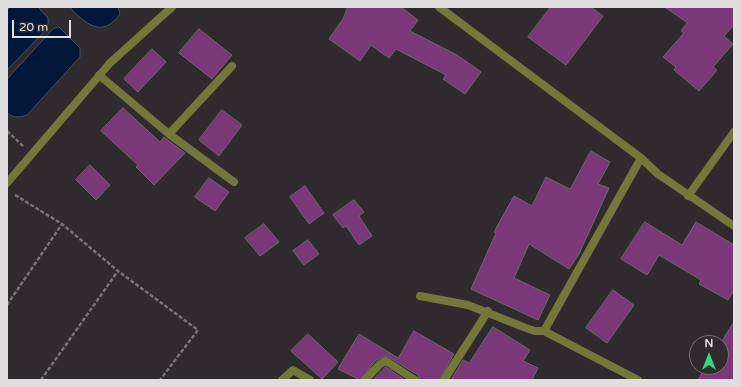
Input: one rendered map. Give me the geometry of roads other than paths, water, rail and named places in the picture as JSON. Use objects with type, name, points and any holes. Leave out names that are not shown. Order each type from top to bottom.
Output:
[{"type":"street","points":[[7,183],[110,63],[172,7]]},
{"type":"street","points":[[439,7],[641,158],[658,174],[688,196],[734,226]]},
{"type":"street","points":[[169,134],[232,66]]},
{"type":"street","points":[[99,75],[169,134],[234,182]]},
{"type":"street","points":[[688,196],[734,132]]},
{"type":"street","points":[[544,331],[641,158]]},
{"type":"street","points":[[420,296],[450,300],[488,311],[535,331],[544,331],[638,380]]},
{"type":"street","points":[[444,380],[488,311]]},
{"type":"street","points":[[365,380],[380,364],[386,361],[415,380]]},
{"type":"street","points":[[282,380],[293,370],[310,380]]},
{"type":"water","points":[[10,7],[38,7],[48,18],[48,24],[45,31],[7,70],[7,11]]},
{"type":"water","points":[[69,7],[118,7],[120,14],[107,26],[100,27],[88,23]]},
{"type":"water","points":[[59,27],[80,48],[80,57],[27,115],[17,117],[10,115],[7,113],[7,79],[53,29]]}]
